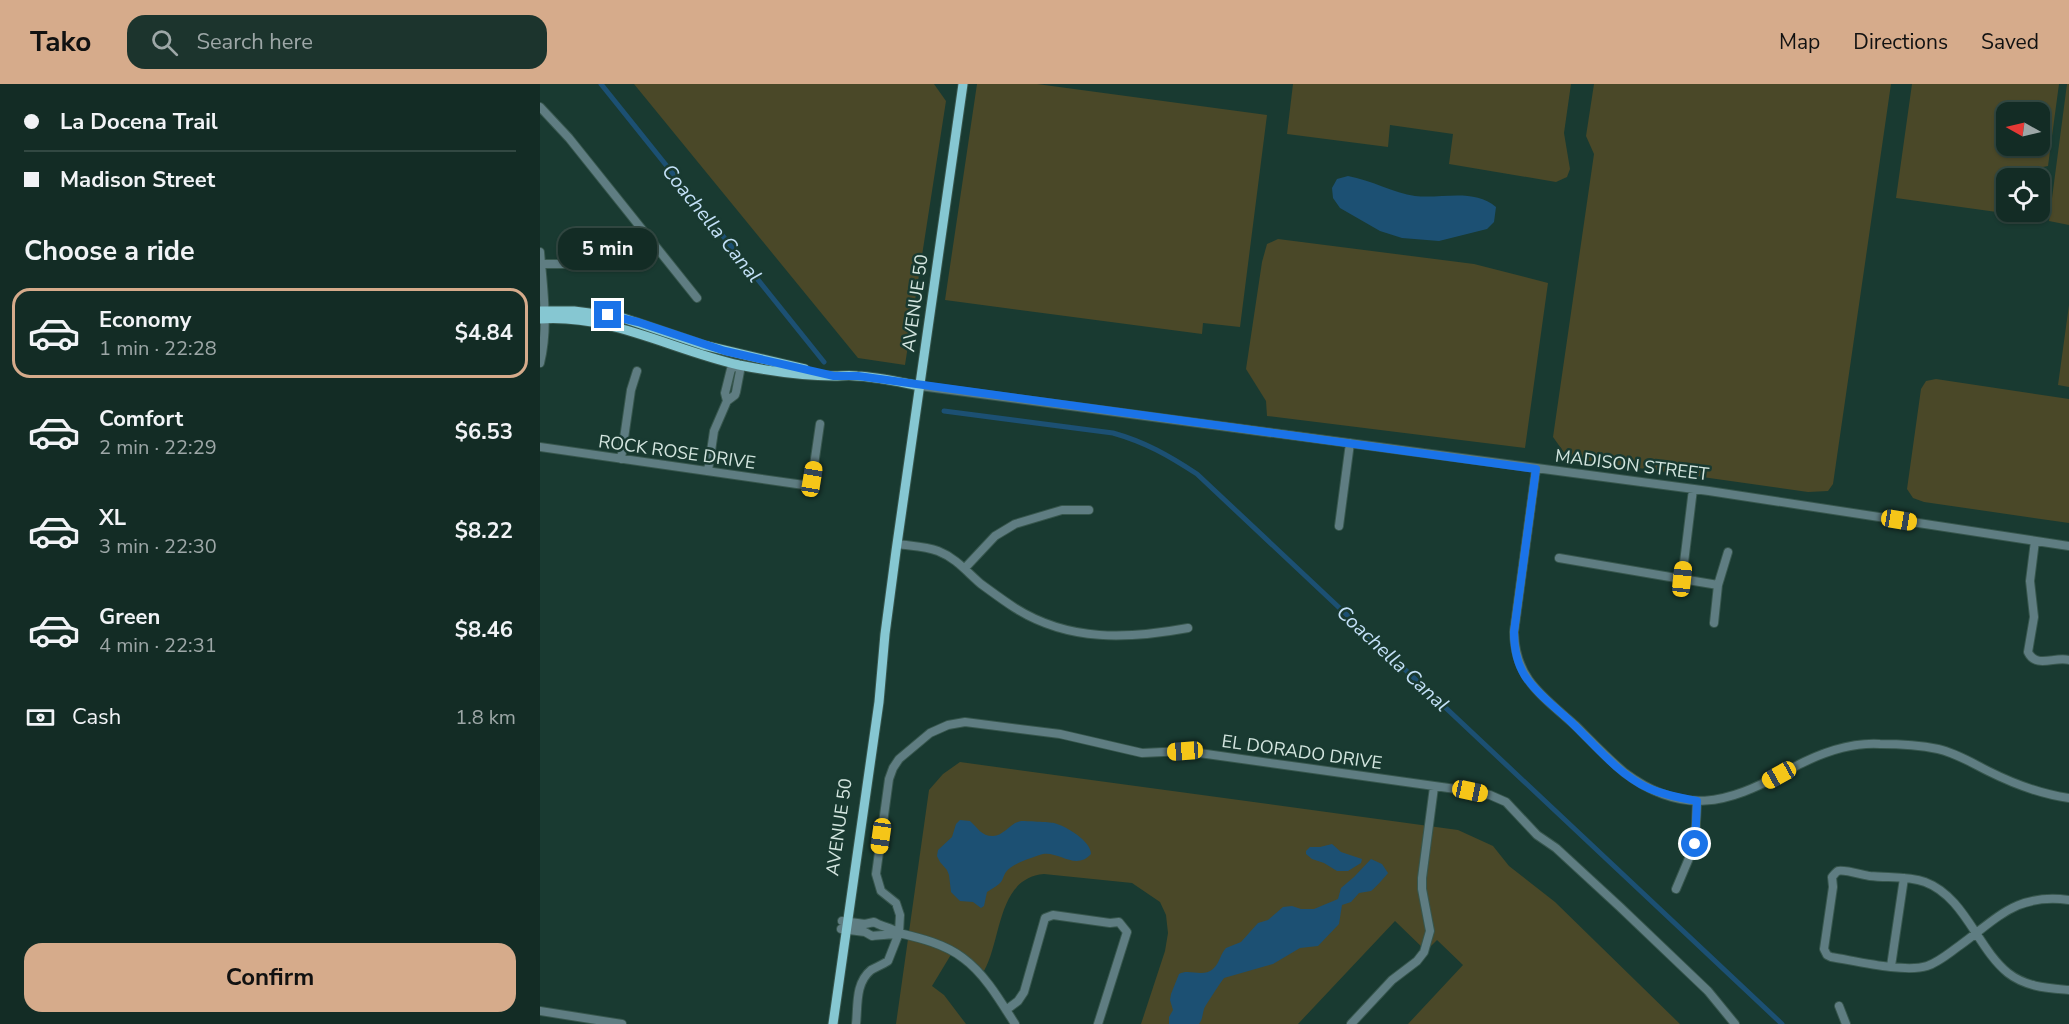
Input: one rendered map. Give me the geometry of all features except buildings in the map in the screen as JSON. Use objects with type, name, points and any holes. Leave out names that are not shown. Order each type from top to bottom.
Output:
[{"type":"main road","name":"AVENUE 50","points":[[827,1024],[879,702],[885,634],[963,84]]},
{"type":"main road","name":"MADISON STREET","points":[[542,315],[585,312],[620,317],[703,345],[834,376]]},
{"type":"main road","name":"MADISON STREET","points":[[542,315],[618,327],[737,365],[781,372],[858,376],[920,386]]},
{"type":"main road","name":"AVENUE 50","points":[[833,1024],[844,925]]},
{"type":"street","points":[[540,107],[569,138],[697,298]]},
{"type":"street","points":[[540,264],[612,262],[625,256],[649,238]]},
{"type":"street","points":[[540,252],[545,345],[540,363]]},
{"type":"street","points":[[708,471],[714,430],[727,400],[735,395],[740,371],[737,365],[731,369],[725,393],[727,400]]},
{"type":"street","points":[[621,459],[631,390],[637,371]]},
{"type":"street","points":[[728,381],[738,383]]},
{"type":"street","name":"MADISON STREET","points":[[920,386],[1693,489],[2069,546]]},
{"type":"street","name":"ROCK ROSE DRIVE","points":[[540,447],[804,485],[809,484],[812,479],[820,424]]},
{"type":"street","points":[[1339,526],[1350,443]]},
{"type":"street","points":[[1536,469],[1514,632],[1514,648],[1519,665],[1527,679],[1543,696],[1624,772],[1646,787],[1667,796],[1697,801],[1719,800],[1742,794],[1821,754],[1875,744],[1911,745],[1939,749],[2037,792],[2069,798]]},
{"type":"street","points":[[1682,579],[1693,489]]},
{"type":"street","points":[[965,568],[995,536],[1015,524],[1062,510],[1089,510]]},
{"type":"street","points":[[2035,541],[2030,581],[2034,617],[2029,656],[2050,662],[2062,658],[2069,660]]},
{"type":"street","points":[[898,544],[938,551],[965,568],[980,583],[1015,608],[1058,626],[1110,636],[1149,635],[1188,628]]},
{"type":"street","points":[[1714,623],[1718,585],[1728,552]]},
{"type":"street","points":[[1559,558],[1718,585]]},
{"type":"street","name":"EL DORADO DRIVE","points":[[898,935],[900,915],[896,903],[881,891],[876,874],[889,779],[893,768],[930,733],[948,725],[965,722],[1094,740],[1142,753],[1185,751],[1490,795],[1506,802],[1537,835],[1556,848],[1708,991],[1735,1024]]},
{"type":"street","points":[[1351,1024],[1392,980],[1417,961],[1428,941],[1429,922],[1422,878],[1434,787]]},
{"type":"street","points":[[1676,889],[1695,844],[1697,801]]},
{"type":"street","points":[[2069,900],[2042,898],[2026,901],[2010,908],[1976,933],[1943,958],[1928,966],[1912,969],[1831,957],[1824,949],[1833,887],[1832,877],[1838,871],[1881,878],[1923,881],[1952,901],[1976,933],[2001,966],[2009,974],[2028,984],[2069,990]]},
{"type":"street","points":[[1892,966],[1904,878]]},
{"type":"street","points":[[1006,1010],[1018,1001],[1024,992],[1045,918],[1053,915],[1110,923],[1119,922],[1127,932],[1098,1024]]},
{"type":"street","points":[[844,925],[873,922],[881,927],[891,928],[898,935]]},
{"type":"street","points":[[844,925],[872,936],[898,935],[946,948],[964,958],[981,975],[1015,1024]]},
{"type":"street","points":[[856,1024],[859,989],[872,969],[888,961],[898,935]]},
{"type":"street","points":[[1839,1006],[1846,1024]]},
{"type":"street","points":[[540,1011],[622,1024]]},
{"type":"shaded area","points":[[634,84],[934,84],[946,101],[905,365],[858,358]]},
{"type":"shaded area","points":[[977,84],[1037,84],[1267,115],[1240,327],[1203,323],[1202,334],[945,300]]},
{"type":"shaded area","points":[[1293,84],[1571,84],[1564,133],[1570,169],[1567,177],[1556,182],[1449,164],[1453,134],[1390,125],[1388,147],[1287,134]]},
{"type":"shaded area","points":[[1594,84],[1891,84],[1833,484],[1828,491],[1808,492],[1568,458],[1553,437],[1594,154],[1586,136]]},
{"type":"shaded area","points":[[1912,84],[2059,84],[2050,151],[2050,102],[1996,102],[1996,156],[2049,156],[2048,166],[1996,168],[1996,212],[1896,198]]},
{"type":"shaded area","points":[[2067,84],[2069,84],[2069,225],[2050,221]]},
{"type":"shaded area","points":[[1278,239],[1474,264],[1548,283],[1525,448],[1267,416],[1266,401],[1246,369],[1262,262],[1267,244]]},
{"type":"shaded area","points":[[2069,305],[2069,387],[2058,385]]},
{"type":"shaded area","points":[[1936,379],[2069,399],[2069,523],[1924,502],[1913,498],[1907,489],[1921,389],[1926,381]]},
{"type":"shaded area","points":[[960,762],[1458,830],[1493,846],[1509,866],[1555,902],[1680,1024],[1408,1024],[1463,965],[1437,940],[1426,951],[1395,921],[1298,1024],[1141,1024],[1165,951],[1168,933],[1166,915],[1160,902],[1132,883],[1044,874],[1029,878],[1017,886],[1009,898],[984,971],[955,948],[932,986],[944,995],[966,1024],[896,1024],[929,790],[943,774]]},
{"type":"water","points":[[1348,176],[1415,196],[1478,198],[1496,207],[1494,222],[1487,229],[1439,241],[1402,238],[1380,231],[1340,208],[1333,198],[1332,188],[1337,179]]},
{"type":"water","points":[[960,820],[970,821],[989,836],[1000,834],[1021,821],[1054,823],[1065,827],[1082,839],[1091,854],[1085,859],[1073,861],[1043,854],[1017,864],[1006,872],[1000,883],[987,892],[984,906],[981,908],[973,902],[960,901],[951,892],[949,875],[937,856],[938,850],[952,837],[956,824]]},
{"type":"water","points":[[1332,844],[1341,852],[1362,859],[1361,863],[1348,871],[1337,871],[1306,854],[1310,847]]},
{"type":"water","points":[[1371,859],[1382,864],[1388,873],[1371,891],[1359,893],[1351,902],[1342,905],[1339,924],[1318,946],[1300,948],[1273,964],[1224,978],[1205,1007],[1199,1024],[1169,1024],[1169,1017],[1173,1010],[1171,994],[1179,974],[1209,972],[1217,964],[1226,948],[1241,942],[1258,923],[1268,920],[1283,907],[1314,909],[1338,899],[1341,888]]},
{"type":"waterway","name":"Coachella Canal","points":[[601,84],[824,362]]},
{"type":"waterway","name":"Coachella Canal","points":[[944,411],[1113,433],[1156,450],[1197,474],[1782,1024]]},
{"type":"route","points":[[608,315],[638,322],[725,351],[834,376],[858,376],[1536,469],[1514,632],[1514,648],[1519,665],[1527,679],[1543,696],[1624,772],[1646,787],[1667,796],[1697,801],[1695,844]]}]
